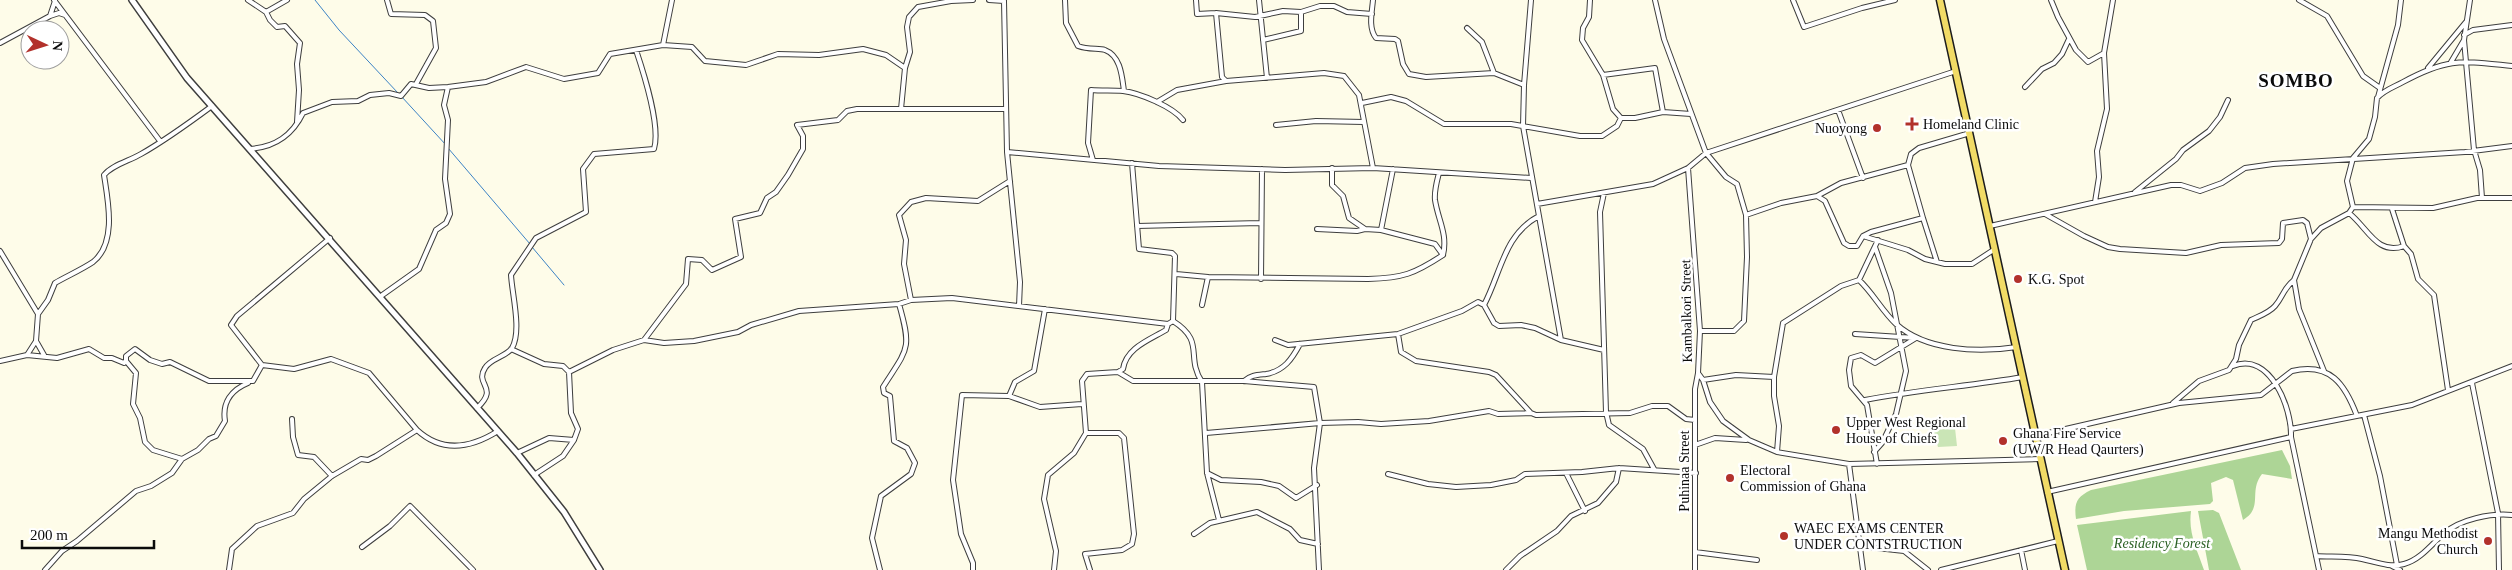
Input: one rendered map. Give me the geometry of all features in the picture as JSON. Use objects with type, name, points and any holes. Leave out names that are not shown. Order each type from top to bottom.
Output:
[{"type":"main road","points":[[1940,0],[2065,570]]},
{"type":"street","points":[[55,0],[160,141]]},
{"type":"street","points":[[50,16],[55,0]]},
{"type":"street","points":[[248,0],[266,12],[270,20],[277,27],[285,26],[300,43],[297,64],[299,90],[297,124]]},
{"type":"street","points":[[266,12],[287,0]]},
{"type":"street","points":[[387,0],[391,14],[425,15],[433,21],[436,48],[416,84]]},
{"type":"street","points":[[663,45],[672,0]]},
{"type":"street","points":[[901,109],[905,68],[910,52],[907,27],[909,17],[918,8],[951,1],[973,0]]},
{"type":"street","points":[[989,0],[1004,1],[1007,152],[1020,282],[1020,306]]},
{"type":"street","points":[[1064,0],[1066,22],[1078,46],[1089,50],[1104,50],[1112,54],[1120,66],[1124,91]]},
{"type":"street","points":[[1196,0],[1197,14],[1216,13],[1261,16],[1283,11],[1301,12],[1320,6],[1334,6],[1347,12],[1372,14]]},
{"type":"street","points":[[1259,0],[1267,78]]},
{"type":"street","points":[[1373,0],[1374,35],[1376,38],[1395,39],[1398,41],[1403,64],[1409,74],[1413,76],[1494,73],[1524,85]]},
{"type":"street","points":[[1531,0],[1524,85],[1523,126],[1562,340]]},
{"type":"street","points":[[1590,0],[1589,17],[1583,28],[1582,40],[1603,75],[1614,109],[1621,118]]},
{"type":"street","points":[[1656,0],[1664,39],[1706,153],[1726,177],[1736,184],[1746,216],[1747,276],[1744,321],[1734,331],[1700,332]]},
{"type":"street","points":[[1793,0],[1804,27],[1862,8],[1895,0]]},
{"type":"street","points":[[2052,0],[2076,50],[2088,62],[2104,53]]},
{"type":"street","points":[[2095,202],[2099,177],[2097,151],[2108,109],[2104,53],[2112,0]]},
{"type":"street","points":[[2299,0],[2327,16],[2362,76],[2380,88]]},
{"type":"street","points":[[2233,366],[2239,345],[2251,320],[2265,314],[2276,305],[2285,288],[2294,280],[2311,239],[2330,222],[2349,213],[2353,207],[2347,186],[2353,158],[2369,139],[2375,117],[2377,98],[2398,25],[2401,0]]},
{"type":"street","points":[[135,1],[187,78],[330,238],[517,453],[564,512],[600,570]]},
{"type":"street","points":[[2468,1],[2464,37],[2474,150],[2480,170],[2482,198]]},
{"type":"street","points":[[1263,40],[1301,31],[1301,12]]},
{"type":"street","points":[[0,43],[50,16],[59,13],[65,15]]},
{"type":"street","points":[[1216,13],[1222,77],[1226,81]]},
{"type":"street","points":[[2428,68],[2466,21]]},
{"type":"street","points":[[2450,62],[2464,37],[2473,30],[2512,25]]},
{"type":"street","points":[[1468,28],[1482,42],[1494,73]]},
{"type":"street","points":[[2025,87],[2042,69],[2058,58],[2070,39]]},
{"type":"street","points":[[250,149],[264,148],[277,143],[297,124],[303,113],[318,106],[326,106],[332,102],[358,101],[370,95],[389,93],[401,96],[407,86],[416,84],[429,88],[448,88],[486,82],[526,67],[564,80],[598,73],[610,54],[663,45],[692,47],[706,61],[746,65],[778,54],[819,55],[864,49],[886,55],[905,68]]},
{"type":"street","points":[[477,408],[486,400],[488,392],[482,378],[484,369],[493,360],[511,349],[516,337],[515,306],[510,275],[536,238],[586,212],[583,169],[594,154],[654,148],[657,131],[645,77],[636,50]]},
{"type":"street","points":[[2377,98],[2385,91],[2428,68],[2450,62],[2466,61],[2512,66]]},
{"type":"street","points":[[1603,75],[1655,68],[1663,112]]},
{"type":"street","points":[[1537,204],[1654,184],[1688,168],[1706,153],[1956,71]]},
{"type":"street","points":[[1157,102],[1178,90],[1226,81],[1324,73],[1344,76],[1360,96],[1373,168]]},
{"type":"street","points":[[381,296],[419,269],[436,230],[446,222],[450,214],[445,179],[448,120],[444,105],[448,88]]},
{"type":"street","points":[[1092,160],[1088,142],[1091,90],[1124,91],[1157,102],[1178,114],[1183,120]]},
{"type":"street","points":[[1362,103],[1391,96],[1406,101],[1444,124],[1467,125],[1486,123],[1523,126],[1580,136],[1602,136],[1617,126],[1621,118]]},
{"type":"street","points":[[2134,193],[2149,178],[2176,159],[2183,150],[2209,131],[2220,117],[2228,100]]},
{"type":"street","points":[[27,355],[36,341],[38,314],[48,300],[55,283],[94,261],[105,244],[109,211],[104,175],[108,170],[142,153],[212,106]]},
{"type":"street","points":[[644,340],[686,284],[688,259],[702,260],[712,270],[741,257],[735,219],[760,213],[767,198],[776,192],[788,175],[803,149],[803,136],[797,125],[838,120],[847,111],[857,109],[1006,109]]},
{"type":"street","points":[[1838,110],[1863,178]]},
{"type":"street","points":[[1621,118],[1635,118],[1663,112],[1692,114]]},
{"type":"street","points":[[1276,125],[1316,121],[1364,122]]},
{"type":"street","points":[[1938,262],[1908,165],[1911,154],[1919,148],[1970,132]]},
{"type":"street","points":[[1990,226],[2171,184],[2181,184],[2200,191],[2222,183],[2246,168],[2273,164],[2512,146]]},
{"type":"street","points":[[1007,152],[1132,163],[1262,169],[1373,168],[1531,178]]},
{"type":"street","points":[[1132,163],[1139,249],[1172,253],[1176,274],[1173,321]]},
{"type":"street","points":[[1746,216],[1781,203],[1817,196],[1841,183],[1908,165]]},
{"type":"street","points":[[1332,168],[1332,184],[1343,196],[1349,218],[1366,229]]},
{"type":"street","name":"Kambalkori Street","points":[[1688,168],[1700,332],[1698,373],[1703,380],[1710,402],[1723,421],[1749,440],[1777,452],[1849,464],[1963,459],[2040,459]]},
{"type":"street","points":[[1261,279],[1260,223],[1262,169]]},
{"type":"street","points":[[1381,230],[1393,169]]},
{"type":"street","points":[[1439,173],[1435,200],[1445,233],[1443,255]]},
{"type":"street","points":[[911,300],[904,264],[906,240],[900,215],[911,202],[926,198],[978,202],[1010,181]]},
{"type":"street","points":[[1604,193],[1600,212],[1606,412],[1609,425],[1643,448],[1654,469]]},
{"type":"street","points":[[1817,196],[1824,202],[1844,243],[1849,246],[1857,246],[1863,236],[1923,218]]},
{"type":"street","points":[[2353,207],[2392,209],[2433,208],[2482,198],[2512,198]]},
{"type":"street","points":[[2392,209],[2404,246],[2411,254],[2418,279],[2434,295],[2448,390]]},
{"type":"street","points":[[2349,213],[2384,247],[2394,250],[2404,246]]},
{"type":"street","points":[[2045,214],[2084,236],[2108,247],[2120,249],[2186,253],[2221,245],[2279,243],[2282,239],[2283,223],[2302,220],[2308,223],[2311,239]]},
{"type":"street","points":[[1539,216],[1521,228],[1512,245],[1502,257],[1484,304],[1494,323],[1499,326],[1521,325],[1535,328],[1562,340],[1604,350]]},
{"type":"street","points":[[1137,226],[1260,223]]},
{"type":"street","points":[[1317,229],[1381,230],[1435,244],[1443,255]]},
{"type":"street","points":[[1863,236],[1938,262],[1972,264],[1996,250]]},
{"type":"street","points":[[330,238],[237,316],[231,325],[262,365],[294,369],[331,359],[369,372],[417,430],[425,437],[435,441],[464,446],[479,442],[498,431]]},
{"type":"street","points":[[1777,452],[1779,426],[1774,396],[1774,377],[1784,323],[1842,286],[1859,280],[1878,240]]},
{"type":"street","points":[[1874,247],[1891,293],[1899,326],[1906,371],[1903,393],[1896,414],[1880,447],[1874,452]]},
{"type":"street","points":[[0,250],[38,314]]},
{"type":"street","points":[[1176,274],[1261,279],[1395,278],[1416,272],[1443,255]]},
{"type":"street","points":[[1202,305],[1208,277]]},
{"type":"street","points":[[1859,280],[1871,291],[1899,326],[1916,338]]},
{"type":"street","points":[[2294,280],[2299,309],[2324,371]]},
{"type":"street","points":[[569,372],[613,350],[644,340],[664,343],[694,341],[738,332],[751,325],[799,311],[899,304],[911,300],[952,298],[1168,324],[1173,321]]},
{"type":"street","points":[[880,570],[872,538],[881,496],[911,474],[914,463],[907,448],[894,441],[890,396],[884,393],[883,387],[906,351],[908,344],[899,304]]},
{"type":"street","points":[[1275,340],[1288,345],[1398,334],[1462,311],[1473,304],[1484,304]]},
{"type":"street","points":[[1009,396],[1014,382],[1034,371],[1045,308]]},
{"type":"street","points":[[1173,321],[1184,328],[1191,337],[1196,373],[1202,382],[1207,473],[1219,520]]},
{"type":"street","points":[[1054,570],[1056,551],[1044,499],[1048,475],[1074,453],[1086,433],[1082,404],[1082,381],[1087,374],[1118,372],[1123,369],[1124,360],[1132,350],[1166,330],[1168,324]]},
{"type":"street","points":[[1398,334],[1401,352],[1416,361],[1489,372],[1496,375],[1531,413]]},
{"type":"street","points":[[1855,334],[1916,338],[1950,348],[1994,350],[2016,347]]},
{"type":"street","points":[[1916,338],[1875,363],[1861,355],[1851,358],[1849,370],[1850,386],[1855,394],[1864,400],[2023,377]]},
{"type":"street","points":[[36,341],[44,356]]},
{"type":"street","points":[[1244,381],[1250,376],[1281,370],[1294,356],[1300,344]]},
{"type":"street","points":[[0,361],[27,355],[57,358],[89,349],[104,358],[112,358],[124,363],[126,361]]},
{"type":"street","points":[[182,458],[153,450],[145,442],[140,418],[133,404],[136,373],[126,361],[126,356],[135,349],[150,360],[162,364],[170,362],[209,381],[253,381]]},
{"type":"street","points":[[511,349],[544,364],[563,366],[569,372],[571,413],[578,429],[574,440],[563,456],[534,475]]},
{"type":"street","points":[[2172,404],[2199,381],[2210,375],[2226,372],[2242,362],[2253,363],[2263,369],[2281,391],[2291,429],[2291,437],[2319,570]]},
{"type":"street","points":[[45,570],[62,551],[78,541],[136,491],[151,486],[172,473],[182,458],[198,450],[216,436],[225,421],[224,409],[230,398],[239,387],[253,381],[262,365]]},
{"type":"street","points":[[2291,429],[2412,406],[2512,366]]},
{"type":"street","points":[[2035,436],[2172,404],[2261,395],[2292,371],[2324,371],[2337,378],[2357,416]]},
{"type":"street","points":[[1118,372],[1132,381],[1244,381],[1314,387],[1320,423],[1314,468],[1317,485],[1318,570]]},
{"type":"street","name":"Puhinaa Street","points":[[1695,570],[1695,389],[1698,373]]},
{"type":"street","points":[[1703,380],[1736,375],[1774,377]]},
{"type":"street","points":[[2472,382],[2498,513],[2499,570]]},
{"type":"street","points":[[973,570],[973,563],[961,534],[953,480],[962,395],[1009,396],[1040,407],[1082,404]]},
{"type":"street","points":[[1864,400],[1877,464]]},
{"type":"street","points":[[1206,433],[1320,423],[1358,422],[1380,424],[1429,421],[1481,412],[1498,414],[1531,413],[1536,415],[1606,412],[1630,413],[1652,406],[1668,406],[1686,419],[1695,420]]},
{"type":"street","points":[[2364,415],[2380,476],[2397,565]]},
{"type":"street","points":[[292,419],[293,437],[298,455],[314,457],[332,476]]},
{"type":"street","points":[[228,570],[232,549],[257,526],[293,513],[304,499],[332,476],[361,459],[368,460],[376,456],[417,430]]},
{"type":"street","points":[[1086,433],[1119,432],[1124,438],[1134,534],[1132,544],[1122,550],[1085,554],[1090,570]]},
{"type":"street","points":[[2047,492],[2291,437]]},
{"type":"street","points":[[517,453],[549,438],[574,440]]},
{"type":"street","points":[[1695,445],[1715,438],[1749,440]]},
{"type":"street","points":[[1849,464],[1863,570]]},
{"type":"street","points":[[1506,570],[1520,556],[1557,531],[1571,516],[1585,511],[1598,503],[1616,482],[1619,468]]},
{"type":"street","points":[[1388,474],[1428,484],[1456,487],[1491,485],[1516,480],[1526,474],[1566,473],[1619,468],[1696,473]]},
{"type":"street","points":[[1207,473],[1222,480],[1261,482],[1279,486],[1296,498],[1317,485]]},
{"type":"street","points":[[1566,473],[1585,511]]},
{"type":"street","points":[[362,548],[390,526],[410,506],[473,570]]},
{"type":"street","points":[[1194,534],[1210,523],[1257,512],[1290,529],[1300,540],[1318,544]]},
{"type":"street","points":[[2382,564],[2397,565],[2412,561],[2437,542],[2448,530],[2463,523],[2498,513],[2512,515]]},
{"type":"street","points":[[1941,570],[1961,568],[2058,541]]},
{"type":"street","points":[[1859,546],[1904,551],[1928,570]]},
{"type":"street","points":[[2021,550],[2025,570]]},
{"type":"street","points":[[1695,552],[1757,560]]},
{"type":"street","points":[[2316,556],[2362,559],[2400,570]]},
{"type":"green space","points":[[1955,428],[1957,446],[1938,447],[1934,433],[1936,429]]},
{"type":"green space","points":[[2282,450],[2290,466],[2292,479],[2262,474],[2256,487],[2253,510],[2243,520],[2233,480],[2226,477],[2211,483],[2213,501],[2210,504],[2124,511],[2076,519],[2075,509],[2079,498],[2091,490]]},
{"type":"green space","points":[[2213,510],[2219,513],[2241,570],[2209,570],[2198,511]]},
{"type":"green space","name":"Residency Forest","points":[[2191,511],[2192,534],[2204,570],[2087,570],[2077,525]]},
{"type":"waterway","points":[[315,0],[339,30],[398,93]]},
{"type":"waterway","points":[[401,96],[446,145]]},
{"type":"waterway","points":[[448,148],[530,244]]},
{"type":"waterway","points":[[532,247],[564,285]]},
{"type":"place","name":"Homeland Clinic","points":[[1912,124]]},
{"type":"place","name":"Nuoyong","points":[[1877,128]]},
{"type":"place","name":"K.G. Spot","points":[[2018,279]]},
{"type":"place","name":"Upper West Regional House of Chiefs","points":[[1836,430]]},
{"type":"place","name":"Ghana Fire Service (UW/R Head Qaurters)","points":[[2003,441]]},
{"type":"place","name":"Electoral Commission of Ghana","points":[[1730,478]]},
{"type":"place","name":"WAEC EXAMS CENTER UNDER CONTSTRUCTION","points":[[1784,536]]},
{"type":"place","name":"Mangu Methodist Church","points":[[2488,541]]},
{"type":"district","name":"SOMBO","points":[[2296,80]]}]
